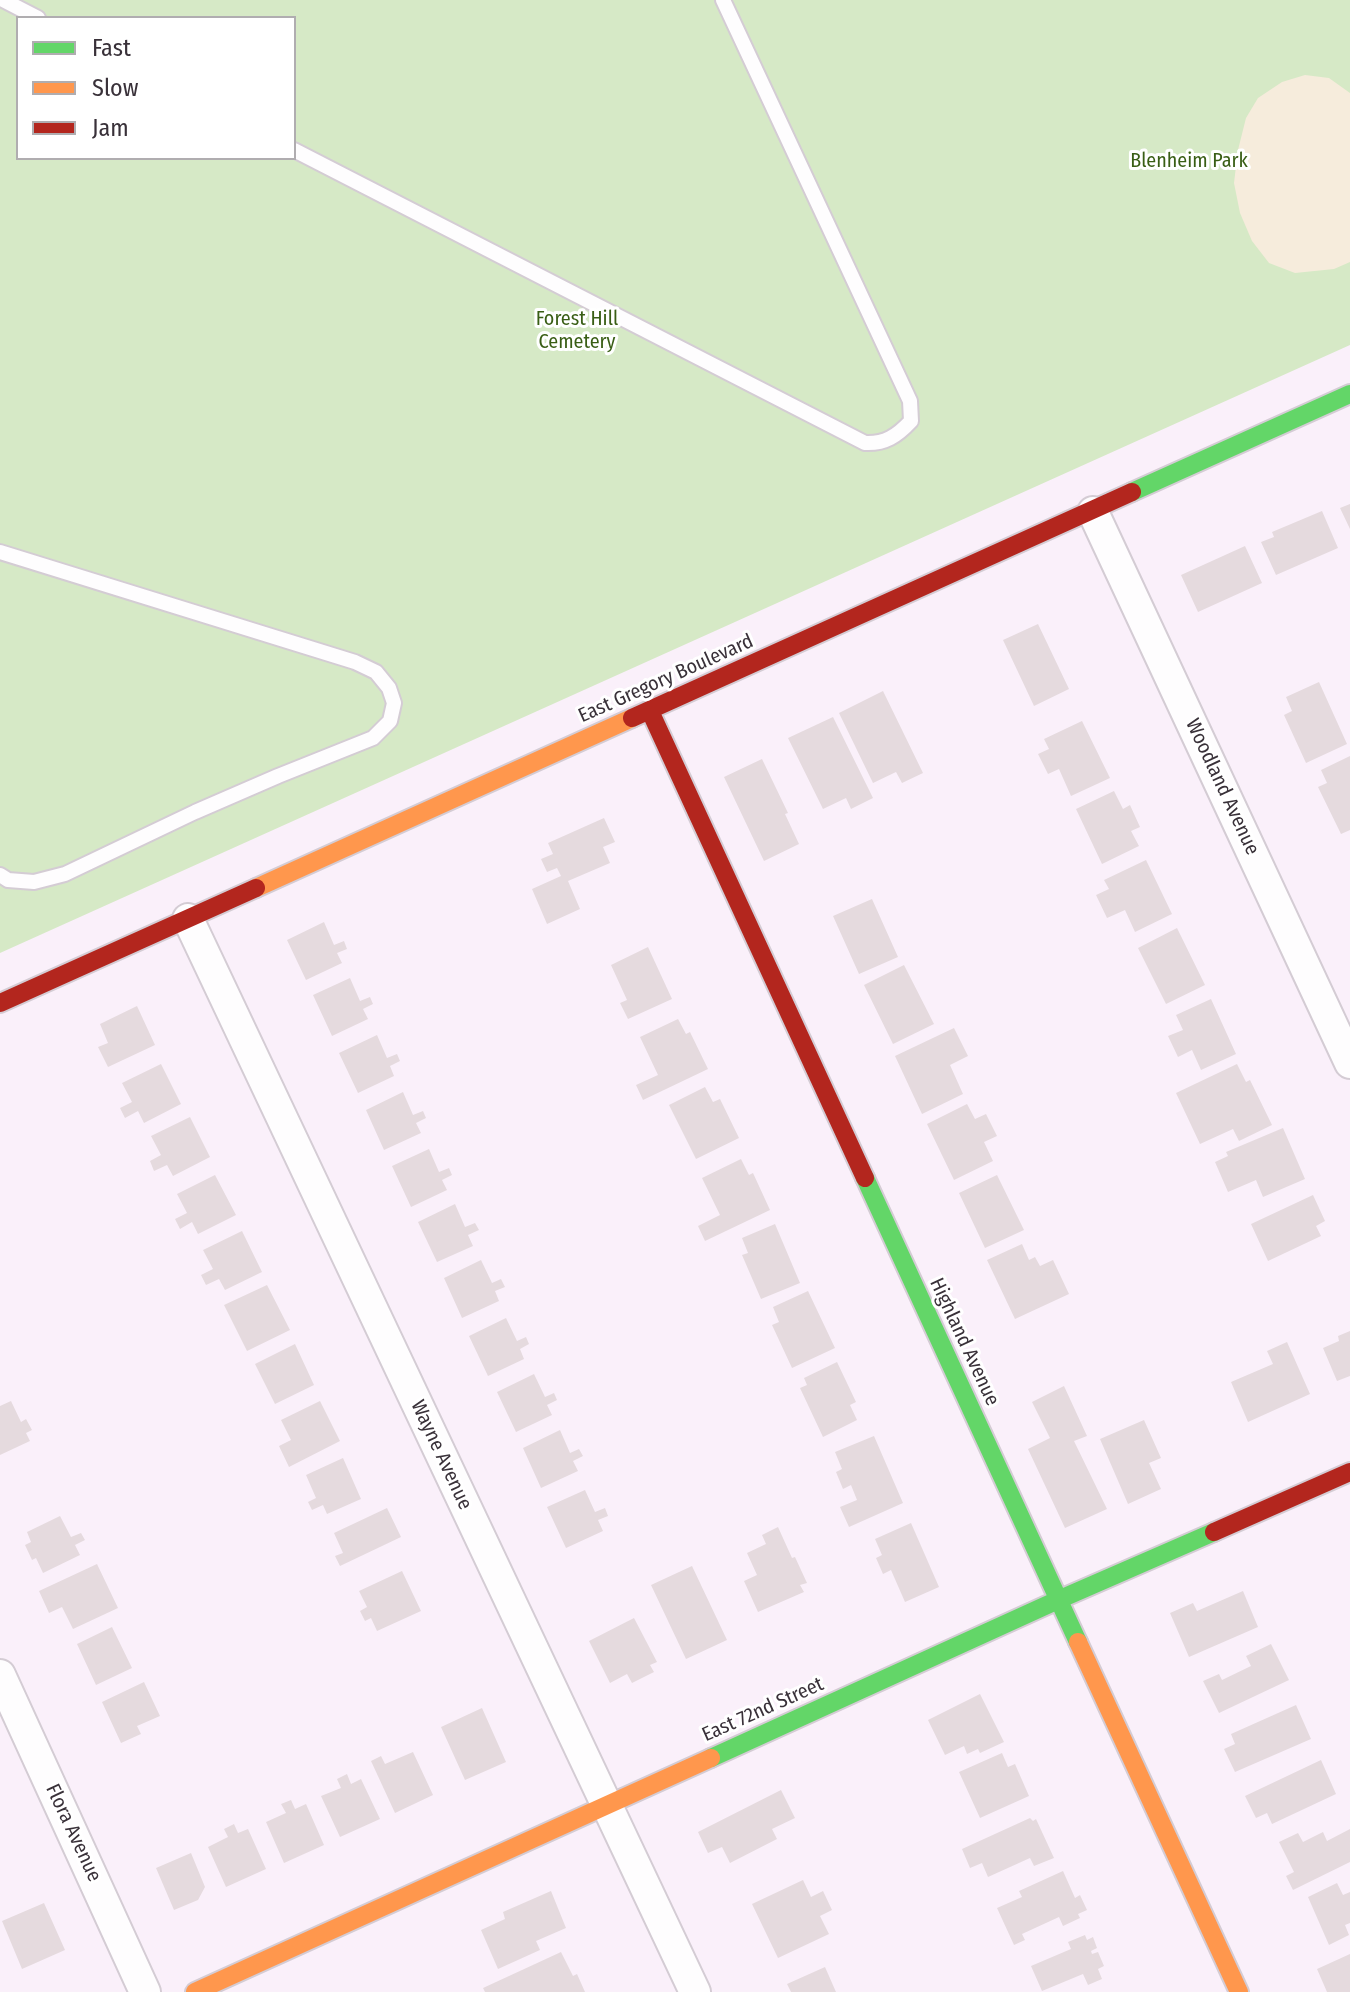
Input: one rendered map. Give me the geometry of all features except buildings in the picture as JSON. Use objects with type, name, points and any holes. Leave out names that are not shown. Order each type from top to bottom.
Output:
[{"type":"street","name":"East Gregory Boulevard","points":[[0,1003],[1350,394]]},
{"type":"street","name":"Woodland Avenue","points":[[1093,512],[1350,1063]]},
{"type":"street","name":"Highland Avenue","points":[[650,711],[1239,1992]]},
{"type":"street","name":"Wayne Avenue","points":[[188,919],[695,1992]]},
{"type":"street","name":"East 72nd Street","points":[[195,1992],[1058,1600],[1350,1472]]},
{"type":"street","name":"Flora Avenue","points":[[0,1675],[145,1992]]},
{"type":"lane","points":[[3,0],[34,16]]},
{"type":"lane","points":[[296,151],[865,443],[879,444],[899,435],[911,421],[910,401],[723,0]]},
{"type":"lane","points":[[0,552],[355,662],[376,672],[389,688],[394,703],[390,721],[373,738],[236,794],[65,874],[34,882],[8,880],[0,875]]},
{"type":"green space","name":"Forest Hill Cemetery","points":[[0,0],[1350,0],[1350,345],[0,953]]},
{"type":"sand","points":[[1305,75],[1329,78],[1350,93],[1350,262],[1334,269],[1295,273],[1269,263],[1252,241],[1240,213],[1234,183],[1246,118],[1258,98],[1282,82]]},
{"type":"traffic: fast","points":[[1132,492],[1350,394]]},
{"type":"traffic: fast","points":[[865,1178],[1078,1642]]},
{"type":"traffic: fast","points":[[711,1758],[1214,1532]]},
{"type":"traffic: slow","points":[[256,888],[632,718]]},
{"type":"traffic: slow","points":[[1078,1642],[1239,1992]]},
{"type":"traffic: slow","points":[[195,1992],[711,1758]]},
{"type":"traffic: jam","points":[[632,718],[1132,492]]},
{"type":"traffic: jam","points":[[650,711],[865,1178]]},
{"type":"traffic: jam","points":[[0,1003],[256,888]]},
{"type":"traffic: jam","points":[[1214,1532],[1350,1472]]},
{"type":"park label","name":"Blenheim Park","points":[[1189,161]]}]
